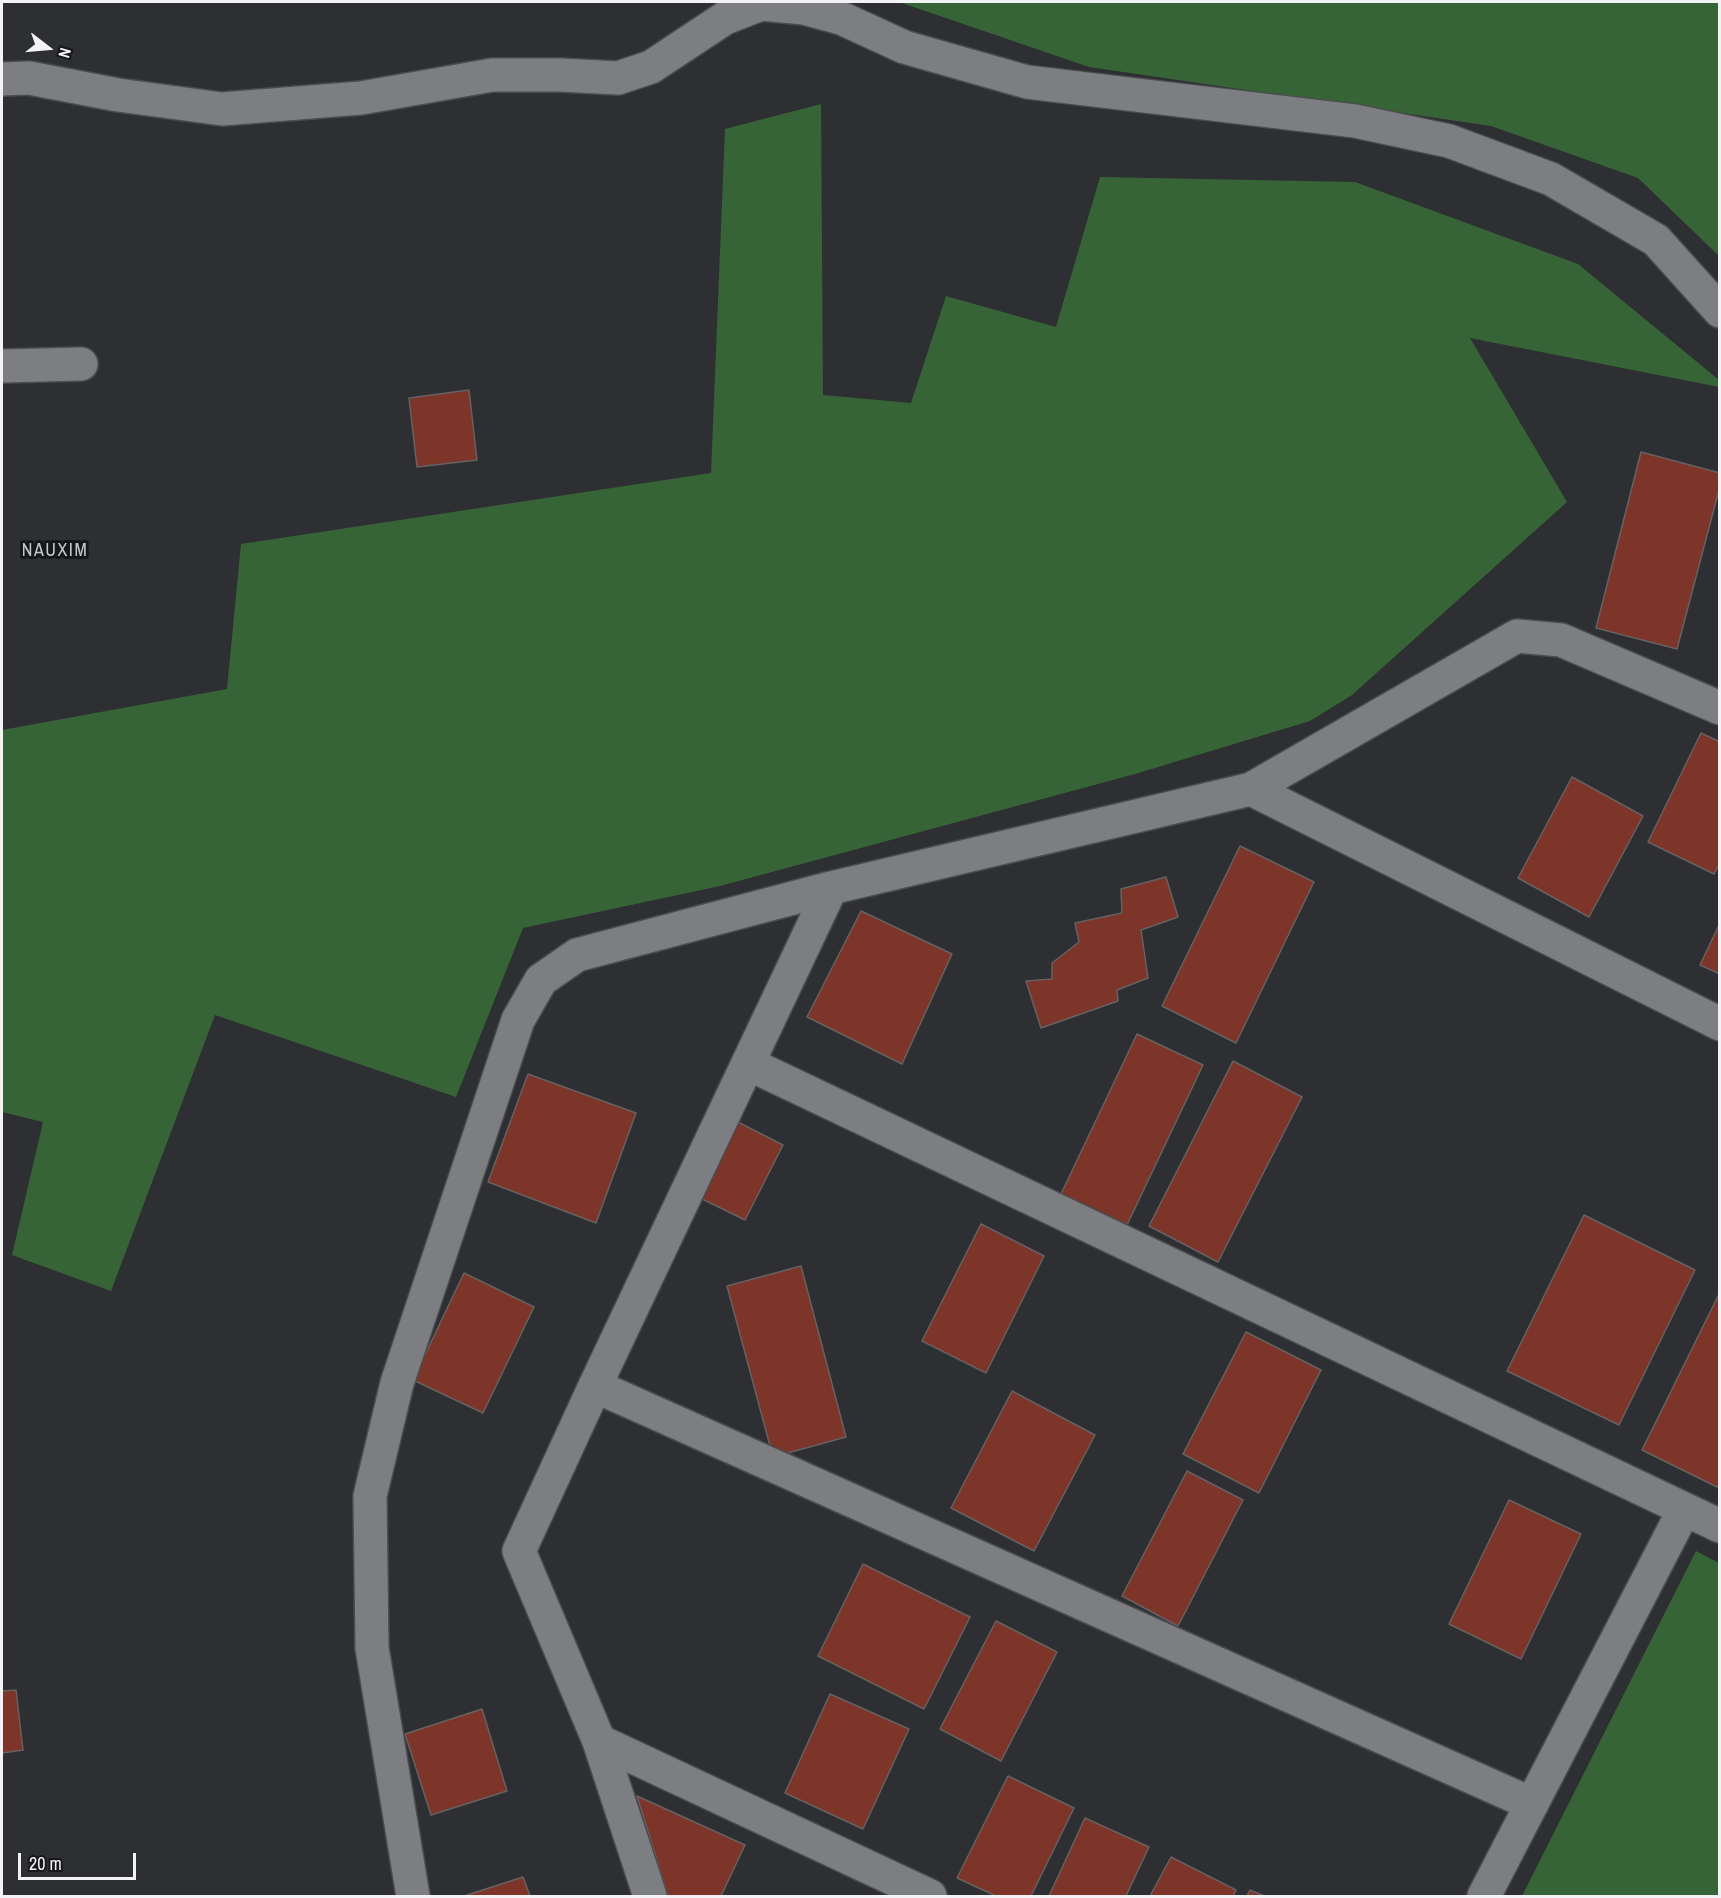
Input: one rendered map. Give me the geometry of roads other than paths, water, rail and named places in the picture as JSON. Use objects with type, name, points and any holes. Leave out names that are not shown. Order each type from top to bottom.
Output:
[{"type":"street","points":[[2,79],[29,78],[118,95],[222,109],[361,98],[492,75],[618,78],[651,67],[725,18],[761,4],[804,8],[841,18],[904,47],[1027,82],[1356,121],[1449,141],[1551,179],[1656,240],[1719,311]]},
{"type":"street","points":[[2,366],[81,364]]},
{"type":"street","points":[[413,1896],[372,1648],[370,1496],[397,1383],[518,1020],[541,980],[577,955],[831,888],[1251,789],[1517,636],[1561,640],[1719,708]]},
{"type":"street","points":[[1251,789],[1719,1024]]},
{"type":"street","points":[[650,1896],[599,1741],[519,1551],[831,888]]},
{"type":"street","points":[[749,1064],[1719,1526]]},
{"type":"street","points":[[595,1386],[1532,1804]]},
{"type":"street","points":[[1484,1896],[1684,1510]]},
{"type":"street","points":[[599,1741],[930,1896]]},
{"type":"district","name":"NAUXIM","points":[[55,551]]}]
